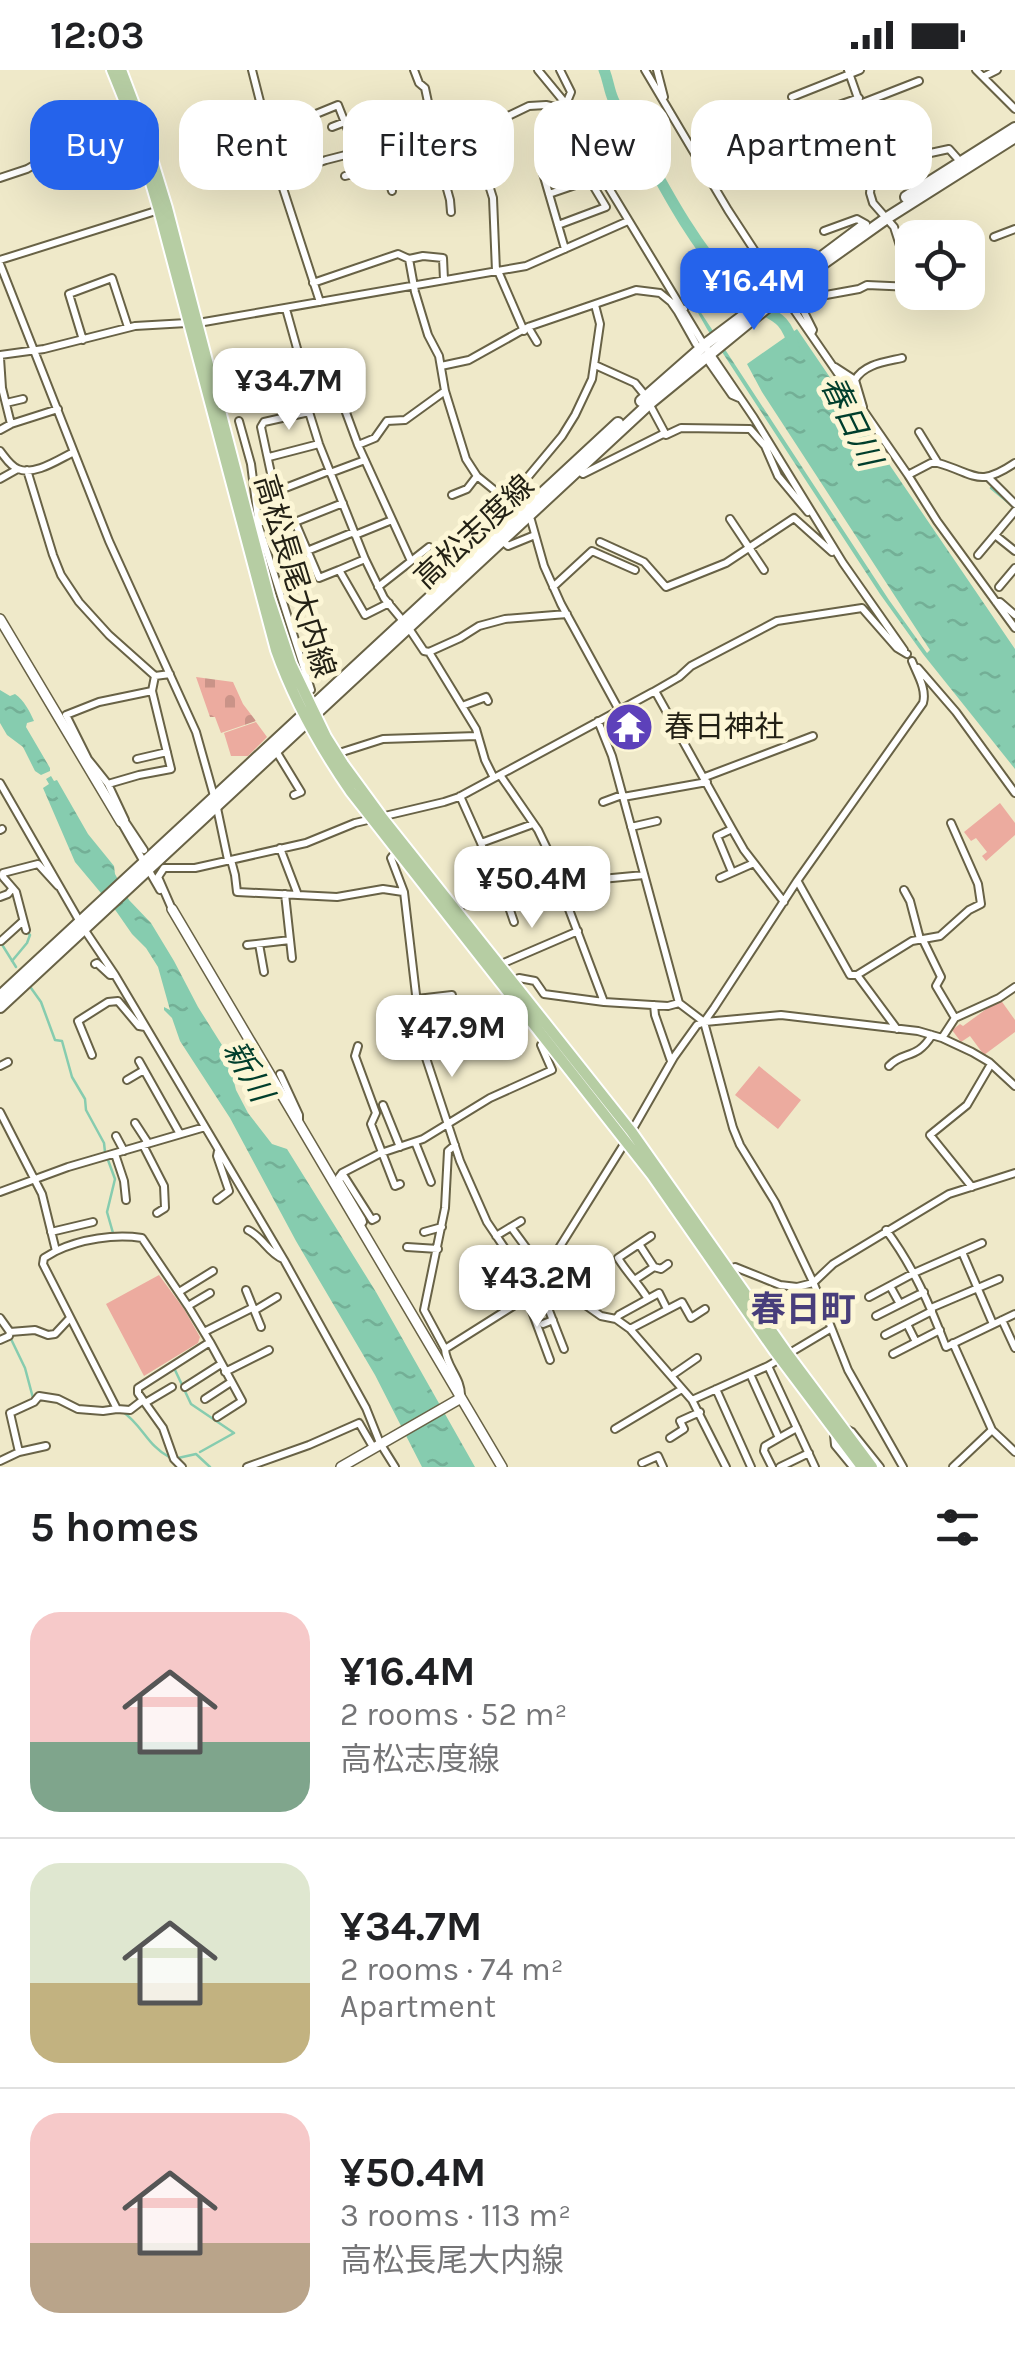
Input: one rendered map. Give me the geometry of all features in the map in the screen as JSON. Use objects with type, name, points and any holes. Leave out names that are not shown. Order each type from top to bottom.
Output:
[{"type":"main road","name":"高松長尾大内線","points":[[112,70],[124,100]]},
{"type":"main road","name":"高松長尾大内線","points":[[121,70],[140,120],[249,523],[276,650],[336,770],[512,982],[728,1270],[783,1355]]},
{"type":"main road","name":"高松志度線","points":[[779,292],[1015,128]]},
{"type":"main road","name":"高松志度線","points":[[0,996],[149,866],[706,350],[866,224],[1015,136]]},
{"type":"main road","name":"高松長尾大内線","points":[[153,190],[193,323]]},
{"type":"main road","name":"高松志度線","points":[[406,624],[578,470],[647,401]]},
{"type":"main road","name":"高松長尾大内線","points":[[309,714],[397,850],[628,1136],[862,1467]]},
{"type":"main road","name":"高松志度線","points":[[216,802],[276,751],[309,714]]},
{"type":"main road","name":"高松志度線","points":[[0,1006],[85,923]]},
{"type":"main road","name":"高松長尾大内線","points":[[836,1427],[872,1467]]},
{"type":"street","points":[[252,70],[260,100]]},
{"type":"street","points":[[414,70],[427,100]]},
{"type":"street","points":[[538,70],[560,100]]},
{"type":"street","points":[[560,70],[570,89],[567,100]]},
{"type":"street","points":[[645,70],[662,100]]},
{"type":"street","points":[[657,70],[665,100]]},
{"type":"street","points":[[792,97],[860,70]]},
{"type":"street","points":[[976,70],[1015,110]]},
{"type":"street","points":[[984,77],[997,70]]},
{"type":"street","points":[[848,72],[859,100]]},
{"type":"street","points":[[862,100],[919,81]]},
{"type":"street","points":[[323,111],[338,106],[343,117]]},
{"type":"street","points":[[671,115],[779,292],[936,521],[1015,628]]},
{"type":"street","points":[[332,128],[343,123]]},
{"type":"street","points":[[932,153],[949,149],[957,158]]},
{"type":"street","points":[[0,178],[30,167]]},
{"type":"street","points":[[284,190],[320,302]]},
{"type":"street","points":[[448,190],[451,212]]},
{"type":"street","points":[[490,190],[497,271],[526,329],[537,342]]},
{"type":"street","points":[[548,190],[565,249]]},
{"type":"street","points":[[549,194],[561,190]]},
{"type":"street","points":[[558,225],[606,207],[596,190]]},
{"type":"street","points":[[610,190],[840,559],[909,657],[956,712],[1015,793]]},
{"type":"street","points":[[871,190],[873,203],[895,229]]},
{"type":"street","points":[[159,210],[0,262],[134,598],[196,732],[236,875],[237,892],[338,897],[383,889],[404,892]]},
{"type":"street","points":[[824,231],[857,220],[866,224]]},
{"type":"street","points":[[11,424],[0,357],[128,327],[193,323],[526,266],[628,221]]},
{"type":"street","points":[[994,237],[1015,229]]},
{"type":"street","points":[[313,283],[393,254],[409,259],[466,459],[477,476],[531,520],[544,566],[566,614],[619,710]]},
{"type":"street","points":[[409,259],[443,258],[444,280]]},
{"type":"street","points":[[84,340],[69,294],[112,278],[128,327]]},
{"type":"street","points":[[810,336],[813,330],[799,302],[867,285],[895,285]]},
{"type":"street","points":[[441,366],[469,360],[526,329],[636,290],[660,293],[681,310]]},
{"type":"street","points":[[506,502],[562,436],[592,379],[600,324],[595,305]]},
{"type":"street","points":[[286,308],[318,444],[354,534],[378,587],[424,651],[430,652],[479,626],[566,614]]},
{"type":"street","points":[[855,380],[859,373],[878,363],[902,358]]},
{"type":"street","points":[[830,364],[855,380],[865,413]]},
{"type":"street","points":[[595,365],[635,383],[665,434]]},
{"type":"street","points":[[358,445],[375,438],[387,421],[405,420],[445,390]]},
{"type":"street","points":[[6,404],[23,399]]},
{"type":"street","points":[[280,523],[261,427],[264,422],[341,399],[411,561]]},
{"type":"street","points":[[0,430],[58,409]]},
{"type":"street","points":[[239,422],[251,464],[249,523],[311,690]]},
{"type":"street","points":[[578,470],[584,474],[681,428],[747,428],[768,444]]},
{"type":"street","points":[[919,432],[938,463]]},
{"type":"street","points":[[606,443],[616,458]]},
{"type":"street","points":[[269,458],[318,444]]},
{"type":"street","points":[[0,451],[17,469]]},
{"type":"street","points":[[0,479],[17,469],[46,466],[74,452]]},
{"type":"street","points":[[276,492],[365,460]]},
{"type":"street","points":[[908,475],[931,463],[979,478],[994,476],[1014,465]]},
{"type":"street","points":[[28,470],[52,555],[79,602],[108,636],[156,676],[170,674]]},
{"type":"street","points":[[452,495],[467,489],[477,476]]},
{"type":"street","points":[[978,555],[1015,508],[988,477]]},
{"type":"street","points":[[249,523],[294,522],[343,502]]},
{"type":"street","points":[[600,542],[644,562],[666,587],[726,563],[794,518],[840,559]]},
{"type":"street","points":[[307,551],[392,520]]},
{"type":"street","points":[[730,520],[764,570]]},
{"type":"street","points":[[294,522],[318,578],[365,559]]},
{"type":"street","points":[[501,540],[508,546],[534,535]]},
{"type":"street","points":[[995,535],[1015,551]]},
{"type":"street","points":[[378,587],[429,547]]},
{"type":"street","points":[[554,587],[592,551],[635,570]]},
{"type":"street","points":[[1000,587],[1015,568]]},
{"type":"street","points":[[340,570],[366,614],[389,603]]},
{"type":"street","points":[[995,602],[1015,615]]},
{"type":"street","points":[[149,866],[194,868],[306,844],[376,817],[444,802],[655,691],[777,620],[862,608],[909,657],[925,699],[704,1022]]},
{"type":"street","points":[[0,619],[502,1467]]},
{"type":"street","points":[[430,652],[476,729],[485,760],[545,842],[604,1002]]},
{"type":"street","points":[[108,784],[172,769],[152,691],[156,676]]},
{"type":"street","points":[[149,866],[123,821],[108,784],[88,759],[66,715],[99,702],[152,691]]},
{"type":"street","points":[[655,691],[732,830],[784,902]]},
{"type":"street","points":[[462,706],[486,696],[488,701]]},
{"type":"street","points":[[598,721],[607,740],[679,1003],[704,1022],[740,1144],[775,1202],[848,1370],[903,1467]]},
{"type":"street","points":[[336,754],[382,739],[477,736]]},
{"type":"street","points":[[603,802],[706,780],[813,736]]},
{"type":"street","points":[[276,751],[301,792],[294,795]]},
{"type":"street","points":[[137,759],[167,752]]},
{"type":"street","points":[[0,783],[284,1260],[395,1467]]},
{"type":"street","points":[[0,791],[9,798]]},
{"type":"street","points":[[460,796],[514,922]]},
{"type":"street","points":[[631,827],[658,821]]},
{"type":"street","points":[[798,881],[850,976],[856,975],[912,941],[940,936],[981,904],[978,884],[951,823]]},
{"type":"street","points":[[481,843],[533,824]]},
{"type":"street","points":[[732,830],[717,836],[732,872]]},
{"type":"street","points":[[280,848],[298,895]]},
{"type":"street","points":[[397,850],[390,858],[404,892],[422,1046],[455,1146],[486,1222],[530,1295],[550,1360]]},
{"type":"street","points":[[454,909],[500,888],[551,857]]},
{"type":"street","points":[[554,866],[580,860]]},
{"type":"street","points":[[0,863],[2,874],[16,892],[24,926],[1,942]]},
{"type":"street","points":[[720,878],[754,863]]},
{"type":"street","points":[[2,874],[38,864],[64,889]]},
{"type":"street","points":[[559,882],[644,875]]},
{"type":"street","points":[[0,897],[12,889]]},
{"type":"street","points":[[904,890],[921,939],[941,977],[936,986],[956,1018]]},
{"type":"street","points":[[285,894],[292,958]]},
{"type":"street","points":[[499,965],[578,931]]},
{"type":"street","points":[[247,945],[290,940]]},
{"type":"street","points":[[259,944],[264,972]]},
{"type":"street","points":[[95,964],[115,975]]},
{"type":"street","points":[[856,975],[898,1030]]},
{"type":"street","points":[[512,982],[519,978],[534,981],[544,994],[604,1002],[668,1006],[679,1003]]},
{"type":"street","points":[[942,1038],[956,1018],[1015,987]]},
{"type":"street","points":[[417,999],[452,995]]},
{"type":"street","points":[[92,1055],[78,1021],[108,1002],[118,1001],[139,1026],[146,1028]]},
{"type":"street","points":[[654,1005],[671,1062]]},
{"type":"street","points":[[445,1350],[530,1295],[697,1025],[781,1015],[932,1035],[972,1052],[1015,1086]]},
{"type":"street","points":[[420,1030],[451,1024]]},
{"type":"street","points":[[889,1066],[896,1059],[922,1049],[932,1035]]},
{"type":"street","points":[[548,1040],[541,1045],[552,1070]]},
{"type":"street","points":[[358,1046],[354,1056],[376,1113],[371,1124],[395,1186],[400,1184]]},
{"type":"street","points":[[360,1226],[363,1222],[340,1182],[342,1172],[415,1142],[564,1060]]},
{"type":"street","points":[[139,1061],[180,1134]]},
{"type":"street","points":[[972,1187],[930,1135],[967,1105],[991,1064]]},
{"type":"street","points":[[127,1080],[144,1070]]},
{"type":"street","points":[[280,1074],[300,1114],[299,1124]]},
{"type":"street","points":[[383,1105],[400,1147]]},
{"type":"street","points":[[0,1114],[36,1179],[56,1251]]},
{"type":"street","points":[[135,1123],[164,1186],[165,1208],[157,1213]]},
{"type":"street","points":[[0,1192],[204,1126]]},
{"type":"street","points":[[116,1136],[124,1151]]},
{"type":"street","points":[[415,1142],[428,1166],[431,1182]]},
{"type":"street","points":[[455,1146],[448,1152],[442,1227],[424,1310],[461,1386],[460,1398]]},
{"type":"street","points":[[217,1200],[229,1191],[218,1150]]},
{"type":"street","points":[[114,1154],[126,1200]]},
{"type":"street","points":[[342,1172],[372,1220],[376,1218]]},
{"type":"street","points":[[728,1270],[734,1267],[788,1286],[813,1282],[832,1264],[949,1194],[1015,1174]]},
{"type":"street","points":[[51,1232],[94,1222]]},
{"type":"street","points":[[496,1236],[521,1222]]},
{"type":"street","points":[[424,1232],[442,1227]]},
{"type":"street","points":[[511,1227],[544,1272]]},
{"type":"street","points":[[248,1230],[258,1234],[284,1260]]},
{"type":"street","points":[[886,1230],[914,1272],[946,1347],[1015,1314]]},
{"type":"street","points":[[648,1299],[618,1258],[650,1236]]},
{"type":"street","points":[[117,1409],[43,1264],[44,1258],[74,1242],[142,1238],[204,1332],[242,1401],[217,1417]]},
{"type":"street","points":[[639,1244],[654,1267],[660,1269],[668,1264]]},
{"type":"street","points":[[869,1297],[914,1272],[982,1244]]},
{"type":"street","points":[[407,1247],[438,1249]]},
{"type":"street","points":[[962,1252],[993,1324]]},
{"type":"street","points":[[554,1255],[584,1304],[630,1329],[692,1400],[726,1467]]},
{"type":"street","points":[[636,1279],[654,1267]]},
{"type":"street","points":[[179,1292],[212,1271]]},
{"type":"street","points":[[885,1336],[1000,1279]]},
{"type":"street","points":[[890,1286],[900,1304]]},
{"type":"street","points":[[246,1290],[261,1326]]},
{"type":"street","points":[[584,1304],[604,1292]]},
{"type":"street","points":[[876,1316],[924,1292]]},
{"type":"street","points":[[188,1306],[210,1293]]},
{"type":"street","points":[[616,1319],[659,1294],[667,1309]]},
{"type":"street","points":[[530,1295],[548,1308],[564,1349]]},
{"type":"street","points":[[204,1332],[277,1297]]},
{"type":"street","points":[[630,1329],[682,1302],[691,1318],[705,1308]]},
{"type":"street","points":[[0,1318],[10,1332]]},
{"type":"street","points":[[10,1332],[35,1330],[55,1334],[70,1319]]},
{"type":"street","points":[[543,1324],[553,1320]]},
{"type":"street","points":[[1002,1320],[1015,1348]]},
{"type":"street","points":[[907,1324],[916,1342]]},
{"type":"street","points":[[692,1400],[768,1366],[830,1329]]},
{"type":"street","points":[[893,1354],[940,1330]]},
{"type":"street","points":[[0,1340],[10,1332]]},
{"type":"street","points":[[182,1467],[174,1459],[164,1428],[138,1388],[210,1342]]},
{"type":"street","points":[[953,1343],[992,1430],[1015,1452]]},
{"type":"street","points":[[185,1387],[269,1350]]},
{"type":"street","points":[[671,1376],[697,1358]]},
{"type":"street","points":[[768,1366],[815,1467]]},
{"type":"street","points":[[750,1374],[780,1438]]},
{"type":"street","points":[[205,1399],[231,1382]]},
{"type":"street","points":[[19,1452],[10,1413],[39,1396],[58,1399],[78,1410],[130,1410],[172,1387]]},
{"type":"street","points":[[615,1430],[682,1389]]},
{"type":"street","points":[[716,1389],[752,1467]]},
{"type":"street","points":[[341,1467],[460,1398]]},
{"type":"street","points":[[670,1438],[684,1429],[680,1421],[700,1412]]},
{"type":"street","points":[[247,1467],[359,1424],[381,1443]]},
{"type":"street","points":[[853,1467],[836,1444],[836,1427],[852,1432],[880,1467]]},
{"type":"street","points":[[772,1467],[765,1446],[797,1428]]},
{"type":"street","points":[[953,1467],[992,1430]]},
{"type":"street","points":[[0,1461],[46,1446]]},
{"type":"street","points":[[780,1467],[809,1454]]},
{"type":"street","points":[[642,1463],[658,1456],[663,1467]]},
{"type":"green space","points":[[196,677],[233,682],[256,721],[221,733],[215,717],[210,717]]},
{"type":"green space","points":[[256,722],[267,737],[248,756],[231,756],[224,733]]},
{"type":"green space","points":[[1000,803],[1015,823],[1015,835],[986,861],[982,856],[987,852],[976,838],[971,841],[964,832]]},
{"type":"green space","points":[[1000,999],[1015,1020],[1015,1032],[984,1055],[970,1036],[961,1042],[952,1030]]},
{"type":"green space","points":[[759,1066],[801,1100],[778,1129],[735,1095]]},
{"type":"green space","points":[[159,1275],[200,1337],[198,1343],[144,1376],[106,1304]]},
{"type":"water","points":[[679,279],[927,653],[930,650],[747,364],[797,329],[1015,649],[1015,769],[880,594],[707,329]]},
{"type":"water","points":[[0,690],[10,696],[15,694],[26,706],[34,721],[26,727],[50,771],[41,775],[35,771],[23,747],[7,735],[0,723]]},
{"type":"water","points":[[51,776],[114,866],[129,900],[151,923],[227,1053],[236,1090],[248,1113],[272,1144],[287,1149],[376,1292],[475,1467],[422,1467],[375,1375],[230,1118],[180,1041],[172,1018],[164,1010],[170,1010],[158,967],[75,862],[43,788]]},
{"type":"waterway","name":"春日川","points":[[604,70],[619,111],[697,240],[738,292],[779,319],[794,349]]},
{"type":"waterway","points":[[991,488],[1015,508]]},
{"type":"waterway","points":[[12,961],[27,943],[27,932]]},
{"type":"waterway","points":[[1,943],[16,967]]},
{"type":"waterway","points":[[31,988],[41,1002],[55,1040],[62,1041],[72,1077],[85,1099],[105,1152]]},
{"type":"waterway","points":[[108,1160],[115,1179],[107,1212],[113,1233]]},
{"type":"waterway","points":[[11,1339],[33,1398]]},
{"type":"waterway","points":[[175,1370],[191,1404],[234,1433],[200,1452]]},
{"type":"waterway","points":[[123,1412],[169,1457]]},
{"type":"waterway","points":[[178,1458],[196,1454],[210,1467]]},
{"type":"place","name":"春日神社","points":[[629,727]]},
{"type":"district","name":"春日町","points":[[803,1309]]},
{"type":"water label","name":"新川","points":[[248,1071]]}]
